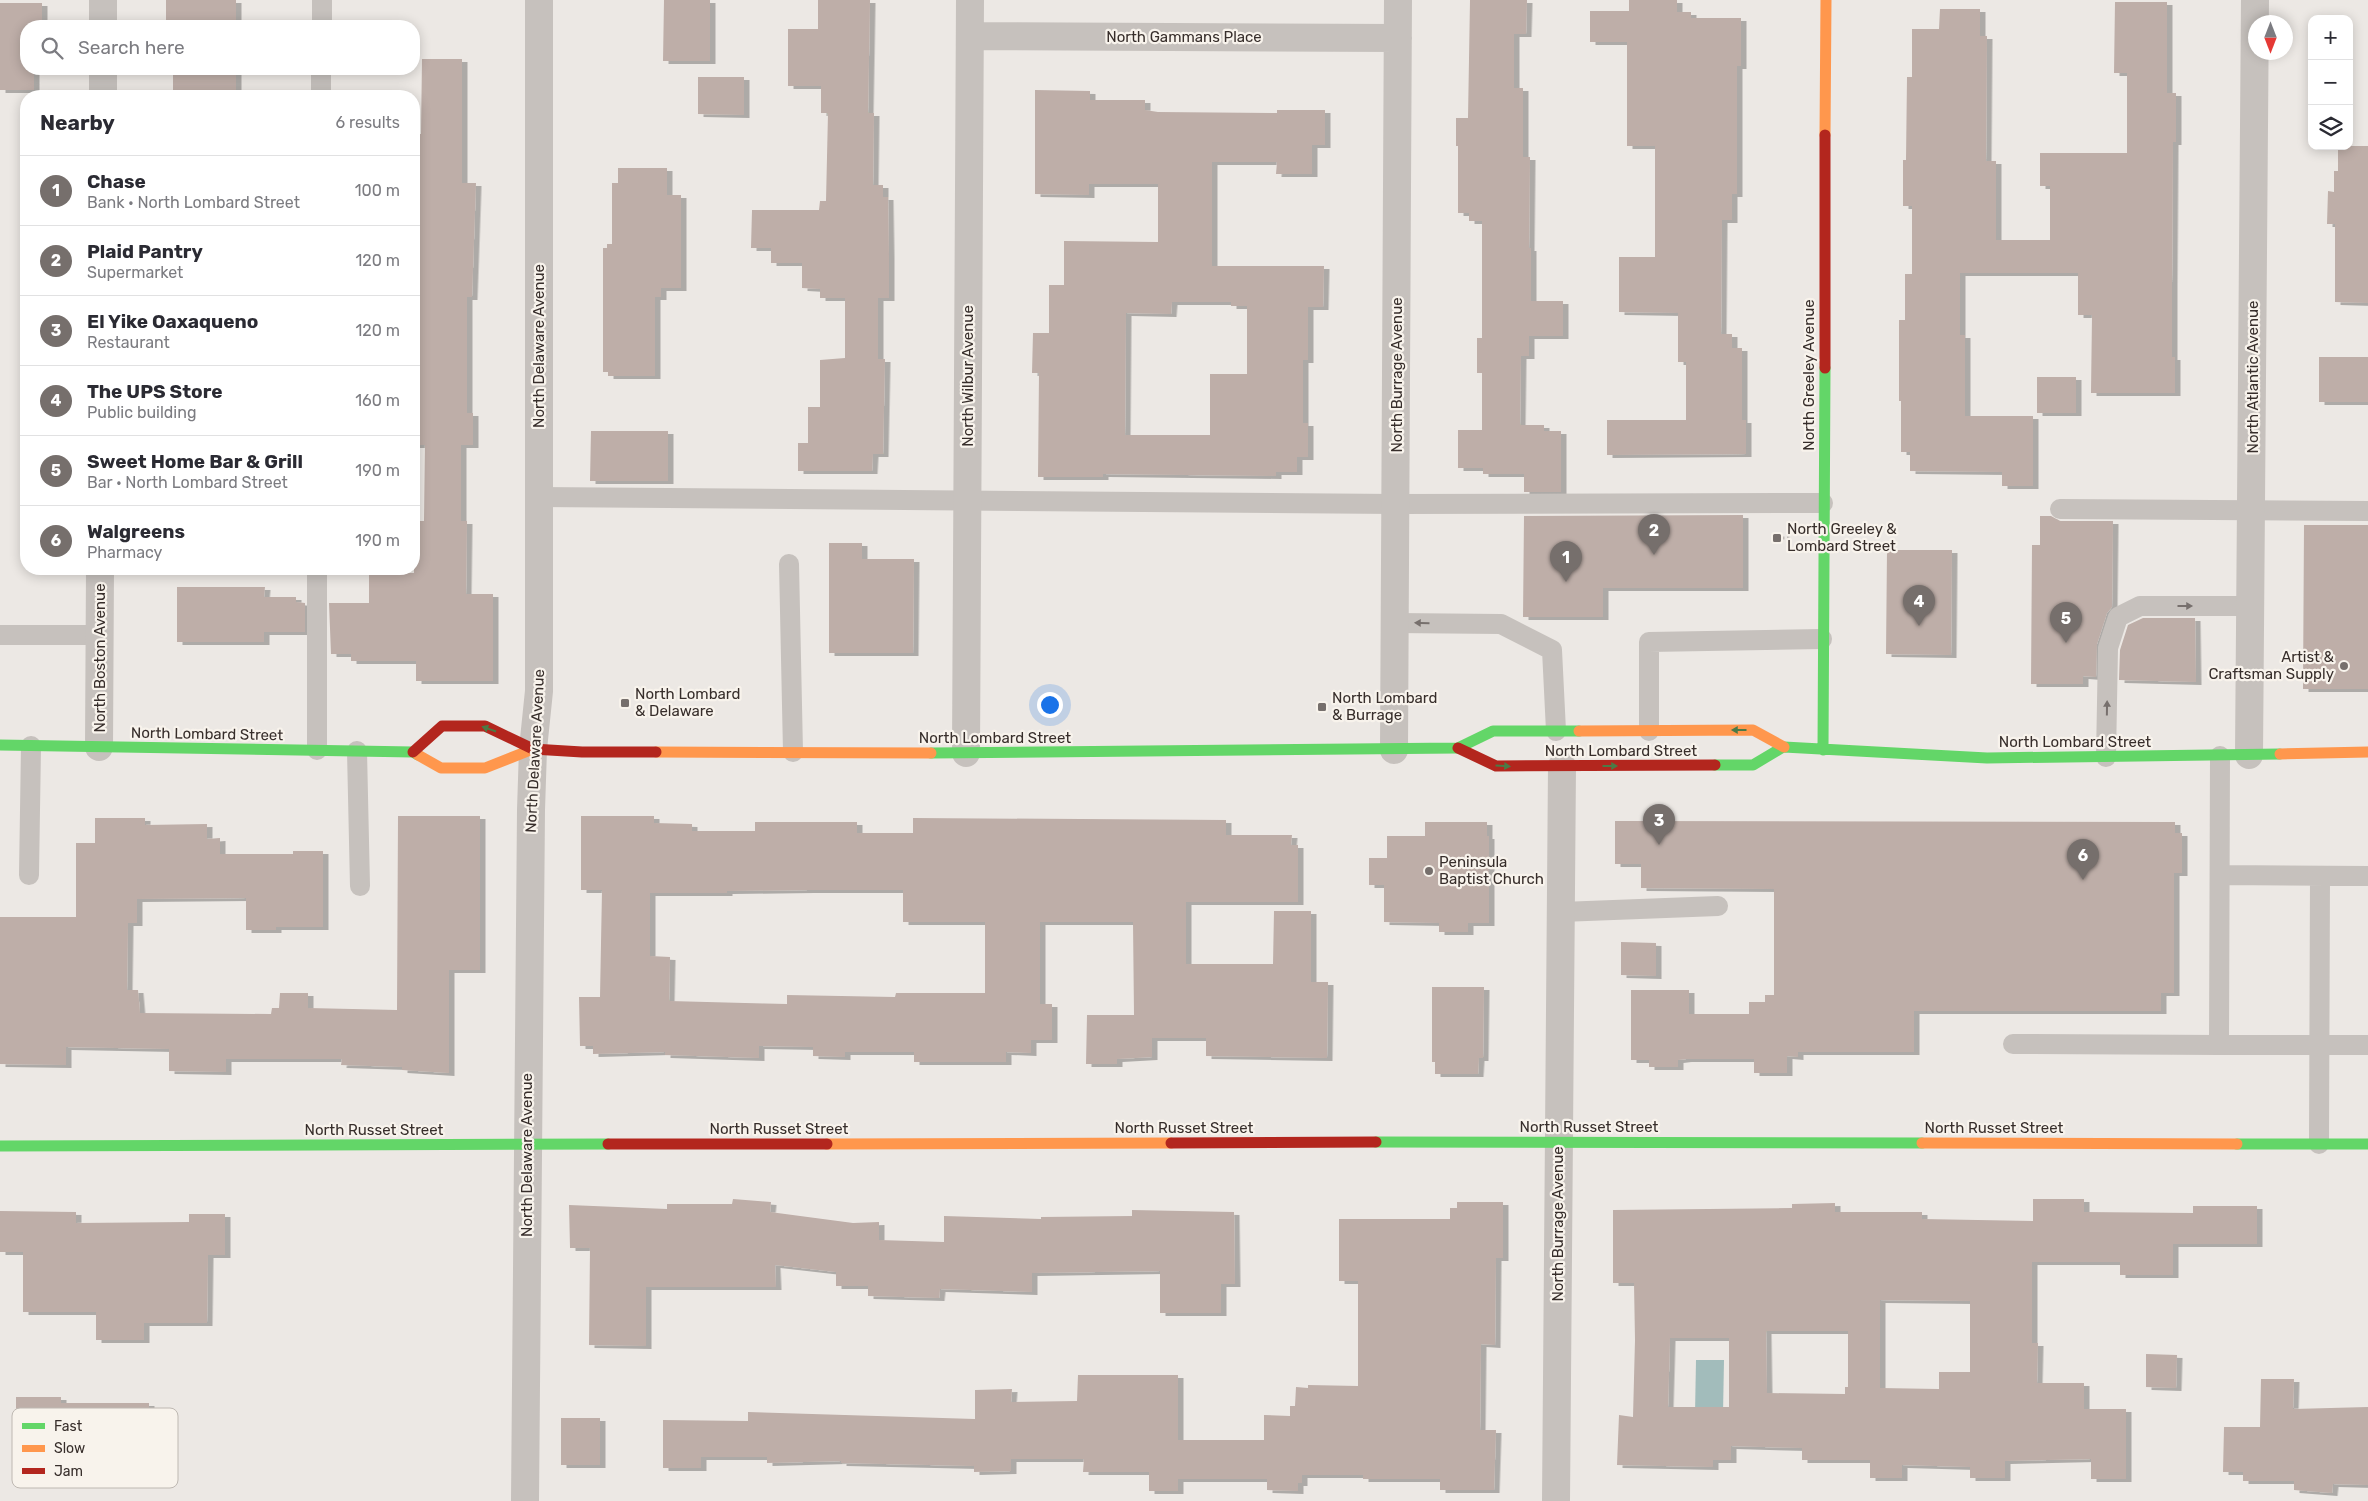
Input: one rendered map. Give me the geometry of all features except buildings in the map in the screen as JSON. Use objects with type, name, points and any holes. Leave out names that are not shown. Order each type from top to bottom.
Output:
[{"type":"street","points":[[103,0],[103,20]]},
{"type":"street","name":"North Delaware Avenue","points":[[524,1501],[526,1145],[533,749],[539,691],[539,0]]},
{"type":"street","name":"North Wilbur Avenue","points":[[966,753],[970,0]]},
{"type":"street","name":"North Burrage Avenue","points":[[1394,750],[1398,0]]},
{"type":"street","name":"North Greeley Avenue","points":[[1823,750],[1826,0]]},
{"type":"street","name":"North Atlantic Avenue","points":[[2249,755],[2255,0]]},
{"type":"street","name":"North Gammans Place","points":[[970,36],[1398,38]]},
{"type":"street","points":[[103,75],[103,90]]},
{"type":"street","name":"North Boston Avenue","points":[[99,747],[100,575]]},
{"type":"street","name":"North Lombard Street","points":[[413,752],[442,726],[486,726],[533,749],[582,752],[966,753],[1394,750],[1458,748],[1493,731],[1753,730],[1783,747],[1987,758],[2220,756],[2368,752]]},
{"type":"street","name":"North Lombard Street","points":[[0,745],[413,752],[441,768],[485,768],[533,749]]},
{"type":"street","name":"North Lombard Street","points":[[1458,748],[1496,766],[1562,766],[1753,765],[1783,747]]},
{"type":"street","name":"North Burrage Avenue","points":[[1556,1501],[1562,766]]},
{"type":"street","name":"North Russet Street","points":[[0,1146],[1559,1142],[2368,1144]]},
{"type":"lane","points":[[322,0],[322,20]]},
{"type":"lane","points":[[321,75],[321,90]]},
{"type":"lane","points":[[538,497],[1396,504],[1823,503]]},
{"type":"lane","points":[[2060,509],[2368,511]]},
{"type":"lane","points":[[789,564],[793,752]]},
{"type":"lane","points":[[317,575],[317,750]]},
{"type":"lane","points":[[2106,757],[2108,648],[2118,617],[2140,606],[2251,606]]},
{"type":"lane","points":[[1395,623],[1502,624],[1552,650],[1556,731]]},
{"type":"lane","points":[[0,635],[100,635]]},
{"type":"lane","points":[[1648,731],[1648,642],[1822,639]]},
{"type":"lane","points":[[30,875],[31,746]]},
{"type":"lane","points":[[357,751],[360,886]]},
{"type":"lane","points":[[2219,1045],[2220,756]]},
{"type":"lane","points":[[2220,875],[2368,876]]},
{"type":"lane","points":[[2319,1144],[2320,876]]},
{"type":"lane","points":[[1561,912],[1718,906]]},
{"type":"lane","points":[[2013,1044],[2368,1045]]},
{"type":"water","points":[[1696,1360],[1724,1360],[1723,1414],[1695,1414]]},
{"type":"traffic: fast","points":[[1823,750],[1825,368]]},
{"type":"traffic: fast","points":[[931,753],[1458,748],[1493,731],[1579,731]]},
{"type":"traffic: fast","points":[[0,745],[413,752],[418,755]]},
{"type":"traffic: fast","points":[[1715,765],[1753,765],[1783,747]]},
{"type":"traffic: fast","points":[[1784,747],[1987,758],[2280,754]]},
{"type":"traffic: fast","points":[[1376,1142],[1922,1143]]},
{"type":"traffic: fast","points":[[0,1146],[608,1144]]},
{"type":"traffic: fast","points":[[2237,1144],[2368,1144]]},
{"type":"traffic: slow","points":[[1825,135],[1826,0]]},
{"type":"traffic: slow","points":[[1579,731],[1753,730],[1784,747]]},
{"type":"traffic: slow","points":[[418,755],[441,768],[485,768],[533,749]]},
{"type":"traffic: slow","points":[[656,752],[931,753]]},
{"type":"traffic: slow","points":[[2280,754],[2368,752]]},
{"type":"traffic: slow","points":[[827,1144],[1171,1143]]},
{"type":"traffic: slow","points":[[1922,1143],[2237,1144]]},
{"type":"traffic: jam","points":[[1825,135],[1825,368]]},
{"type":"traffic: jam","points":[[413,752],[442,726],[485,726],[533,749],[582,752],[656,752]]},
{"type":"traffic: jam","points":[[1458,748],[1496,766],[1715,765]]},
{"type":"traffic: jam","points":[[1171,1143],[1376,1142]]},
{"type":"traffic: jam","points":[[608,1144],[827,1144]]},
{"type":"place","name":"North Greeley & Lombard Street","points":[[1777,538]]},
{"type":"place","name":"Plaid Pantry","points":[[1654,555]]},
{"type":"place","name":"Chase","points":[[1566,582]]},
{"type":"place","name":"The UPS Store","points":[[1919,626]]},
{"type":"place","name":"Sweet Home Bar & Grill","points":[[2066,643]]},
{"type":"place","name":"Artist & Craftsman Supply","points":[[2344,666]]},
{"type":"place","name":"North Lombard & Delaware","points":[[625,703]]},
{"type":"place","name":"North Lombard & Burrage","points":[[1322,707]]},
{"type":"place","name":"El Yike Oaxaqueno","points":[[1659,845]]},
{"type":"place","name":"Peninsula Baptist Church","points":[[1429,871]]},
{"type":"place","name":"Walgreens","points":[[2083,880]]}]
